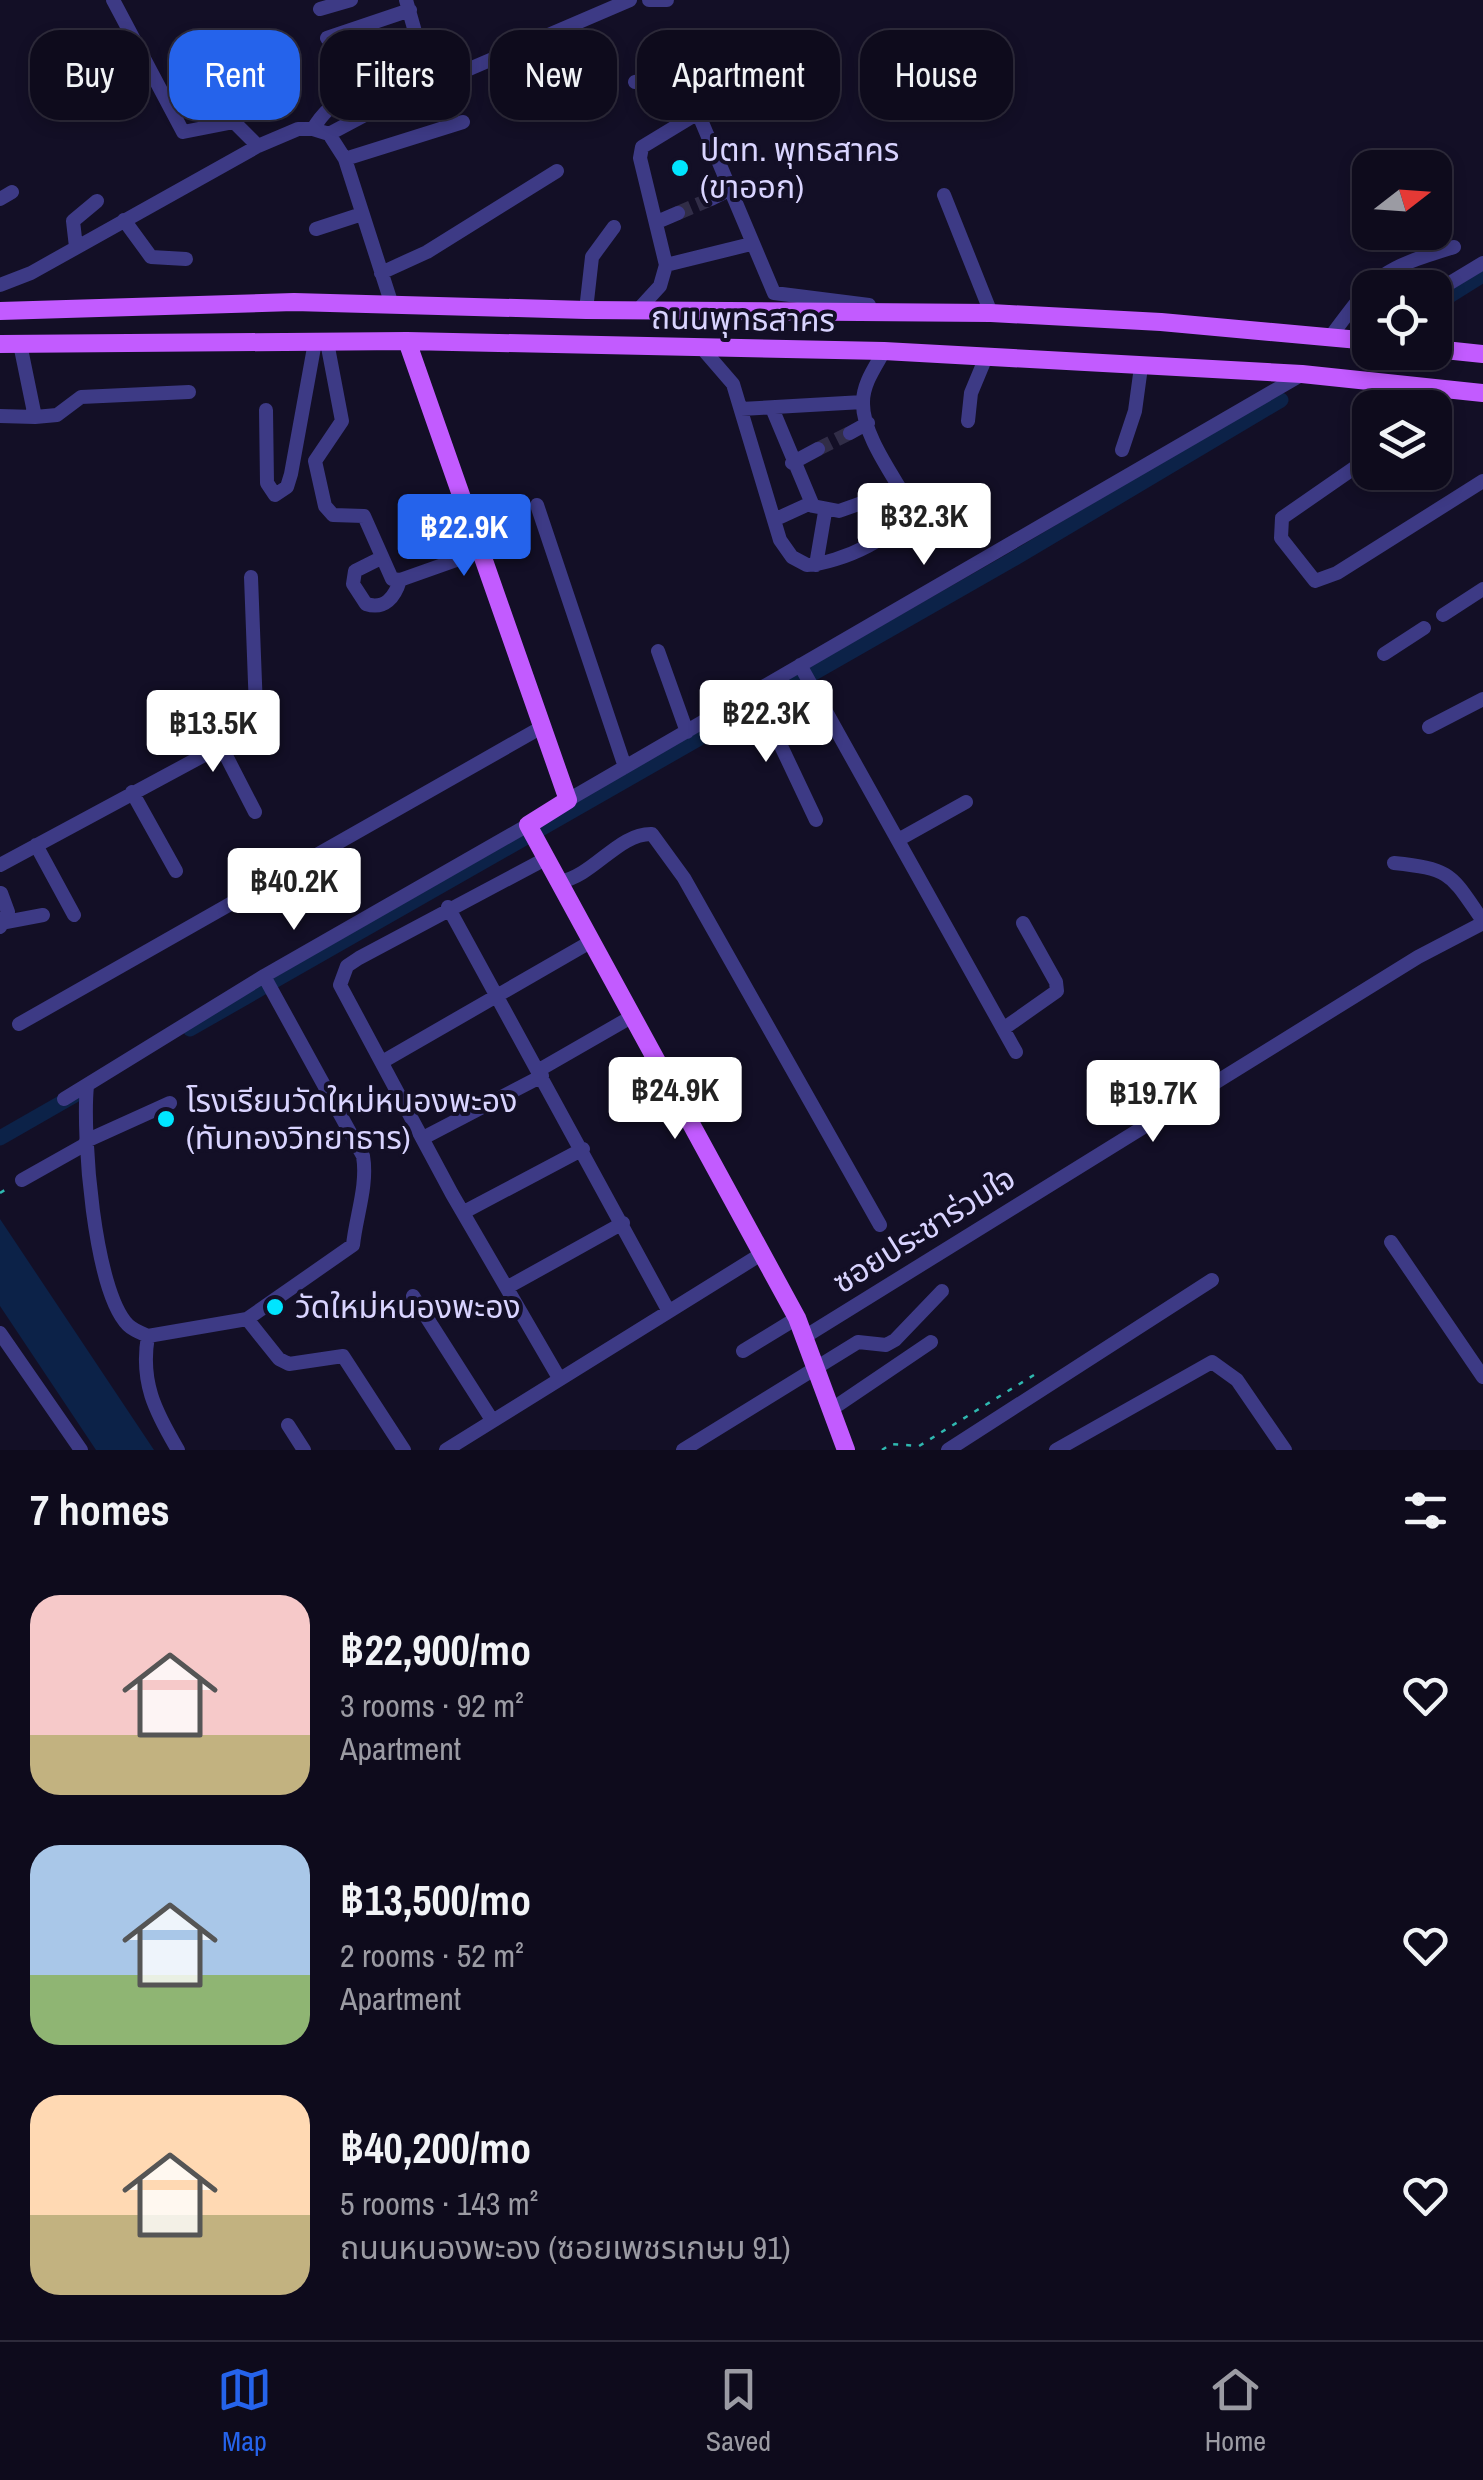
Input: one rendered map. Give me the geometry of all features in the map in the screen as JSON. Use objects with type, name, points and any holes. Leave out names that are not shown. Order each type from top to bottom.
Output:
[{"type":"main road","name":"ถนนพุทธสาคร","points":[[0,312],[390,302],[586,310],[991,313],[1352,337]]},
{"type":"main road","name":"ถนนพุทธสาคร","points":[[0,344],[407,341],[884,351],[1302,374],[1483,392]]},
{"type":"main road","points":[[407,341],[568,800],[528,825],[797,1318],[846,1450]]},
{"type":"main road","points":[[1452,350],[1483,354]]},
{"type":"street","points":[[114,0],[183,132],[234,122],[258,146]]},
{"type":"street","points":[[320,9],[350,0]]},
{"type":"street","points":[[470,70],[630,0]]},
{"type":"street","points":[[649,0],[667,0]]},
{"type":"street","points":[[347,30],[408,5],[415,30]]},
{"type":"street","points":[[312,129],[320,119]]},
{"type":"street","points":[[2,281],[76,248],[258,146],[298,129],[329,134],[360,120]]},
{"type":"street","points":[[638,310],[660,286],[666,265],[640,158],[642,147],[686,120]]},
{"type":"street","points":[[701,120],[774,293],[929,313]]},
{"type":"street","points":[[345,159],[463,122]]},
{"type":"street","points":[[329,134],[345,159],[390,302]]},
{"type":"street","points":[[381,273],[427,252],[557,171]]},
{"type":"street","points":[[711,199],[729,190]]},
{"type":"street","points":[[944,195],[991,313]]},
{"type":"street","points":[[76,248],[73,220],[97,200]]},
{"type":"street","points":[[658,222],[678,213]]},
{"type":"street","points":[[316,229],[362,214]]},
{"type":"street","points":[[124,220],[151,258],[186,260]]},
{"type":"street","points":[[586,310],[592,257],[614,226]]},
{"type":"street","points":[[666,265],[751,244]]},
{"type":"street","points":[[1331,336],[1375,278],[1454,247]]},
{"type":"street","points":[[1432,254],[1453,281],[1483,263]]},
{"type":"street","points":[[266,410],[267,483],[275,495],[287,488],[321,342]]},
{"type":"street","points":[[321,342],[342,421],[314,461],[324,506],[333,515],[364,516],[387,574],[400,580],[479,552]]},
{"type":"street","points":[[20,344],[36,416]]},
{"type":"street","points":[[701,347],[734,384],[774,520],[792,557],[816,565],[856,552],[900,525],[908,514],[901,489],[868,423],[863,402],[867,382],[884,351]]},
{"type":"street","points":[[968,421],[971,393],[986,358]]},
{"type":"street","points":[[1122,450],[1135,412],[1141,368]]},
{"type":"street","points":[[568,800],[1302,374]]},
{"type":"street","points":[[1429,390],[1430,386]]},
{"type":"street","points":[[0,416],[56,415],[81,397],[189,392]]},
{"type":"street","points":[[741,409],[863,402]]},
{"type":"street","points":[[772,408],[811,503],[826,512],[901,489]]},
{"type":"street","points":[[850,433],[868,423]]},
{"type":"street","points":[[792,463],[818,449]]},
{"type":"street","points":[[1352,470],[1282,518],[1281,538],[1315,580],[1338,573],[1483,482]]},
{"type":"street","points":[[774,520],[811,503]]},
{"type":"street","points":[[537,506],[625,767]]},
{"type":"street","points":[[816,565],[826,512]]},
{"type":"street","points":[[381,558],[352,576],[366,604],[378,606],[392,599],[400,580]]},
{"type":"street","points":[[0,866],[222,746],[249,724],[256,708],[252,577]]},
{"type":"street","points":[[1444,615],[1483,588]]},
{"type":"street","points":[[1384,654],[1424,628]]},
{"type":"street","points":[[658,651],[687,732]]},
{"type":"street","points":[[800,665],[1016,1052]]},
{"type":"street","points":[[756,691],[816,820]]},
{"type":"street","points":[[1428,727],[1483,699]]},
{"type":"street","points":[[19,1024],[542,727]]},
{"type":"street","points":[[222,746],[255,812]]},
{"type":"street","points":[[132,792],[176,871]]},
{"type":"street","points":[[898,840],[966,802]]},
{"type":"street","points":[[64,1100],[264,976],[528,825]]},
{"type":"street","points":[[560,882],[582,876],[638,836],[652,834],[684,878],[880,1224]]},
{"type":"street","points":[[36,845],[74,915]]},
{"type":"street","points":[[546,858],[359,958],[342,974],[340,985],[559,1378]]},
{"type":"street","points":[[1394,863],[1426,866],[1452,876],[1483,922]]},
{"type":"street","points":[[0,893],[8,912],[3,925]]},
{"type":"street","points":[[448,908],[668,1310]]},
{"type":"street","points":[[3,925],[43,915]]},
{"type":"street","name":"ซอยประชาร่วมใจ","points":[[806,1336],[1418,957],[1483,922]]},
{"type":"street","points":[[1003,1028],[1057,992],[1023,923]]},
{"type":"street","points":[[382,1062],[592,940]]},
{"type":"street","points":[[87,1086],[86,1142],[102,1270],[124,1321],[148,1336],[247,1319],[353,1245],[359,1195],[366,1176],[363,1156],[264,976]]},
{"type":"street","points":[[423,1138],[541,1073],[633,1016]]},
{"type":"street","points":[[22,1180],[86,1142],[170,1103]]},
{"type":"street","points":[[464,1212],[582,1149]]},
{"type":"street","points":[[508,1287],[623,1223]]},
{"type":"street","points":[[1391,1242],[1483,1377]]},
{"type":"street","points":[[446,1450],[763,1252]]},
{"type":"street","points":[[948,1450],[1212,1280]]},
{"type":"street","points":[[683,1450],[858,1342],[886,1345],[895,1340],[942,1291]]},
{"type":"street","points":[[413,1296],[492,1420]]},
{"type":"street","points":[[743,1351],[797,1318]]},
{"type":"street","points":[[247,1319],[279,1359],[289,1364],[343,1356],[404,1450]]},
{"type":"street","points":[[0,1332],[81,1450]]},
{"type":"street","points":[[148,1336],[143,1365],[146,1383],[154,1409],[178,1450]]},
{"type":"street","points":[[832,1409],[931,1342]]},
{"type":"street","points":[[1056,1450],[1212,1362],[1237,1380],[1285,1450]]},
{"type":"street","points":[[288,1425],[304,1450]]},
{"type":"path","points":[[882,1450],[891,1444],[919,1446],[1034,1375]]},
{"type":"water","points":[[0,1219],[154,1450],[96,1450],[0,1306]]},
{"type":"waterway","points":[[1452,294],[1483,275]]},
{"type":"waterway","points":[[190,1029],[1017,557],[1281,400]]},
{"type":"waterway","points":[[0,1138],[75,1095]]},
{"type":"tunnel","points":[[678,213],[711,199]]},
{"type":"tunnel","points":[[818,449],[850,433]]},
{"type":"place","name":"ปตท. พุทธสาคร (ขาออก)","points":[[680,168]]},
{"type":"place","name":"โรงเรียนวัดใหม่หนองพะอง (ทับทองวิทยาธาร)","points":[[166,1119]]},
{"type":"place","name":"วัดใหม่หนองพะอง","points":[[275,1307]]}]
